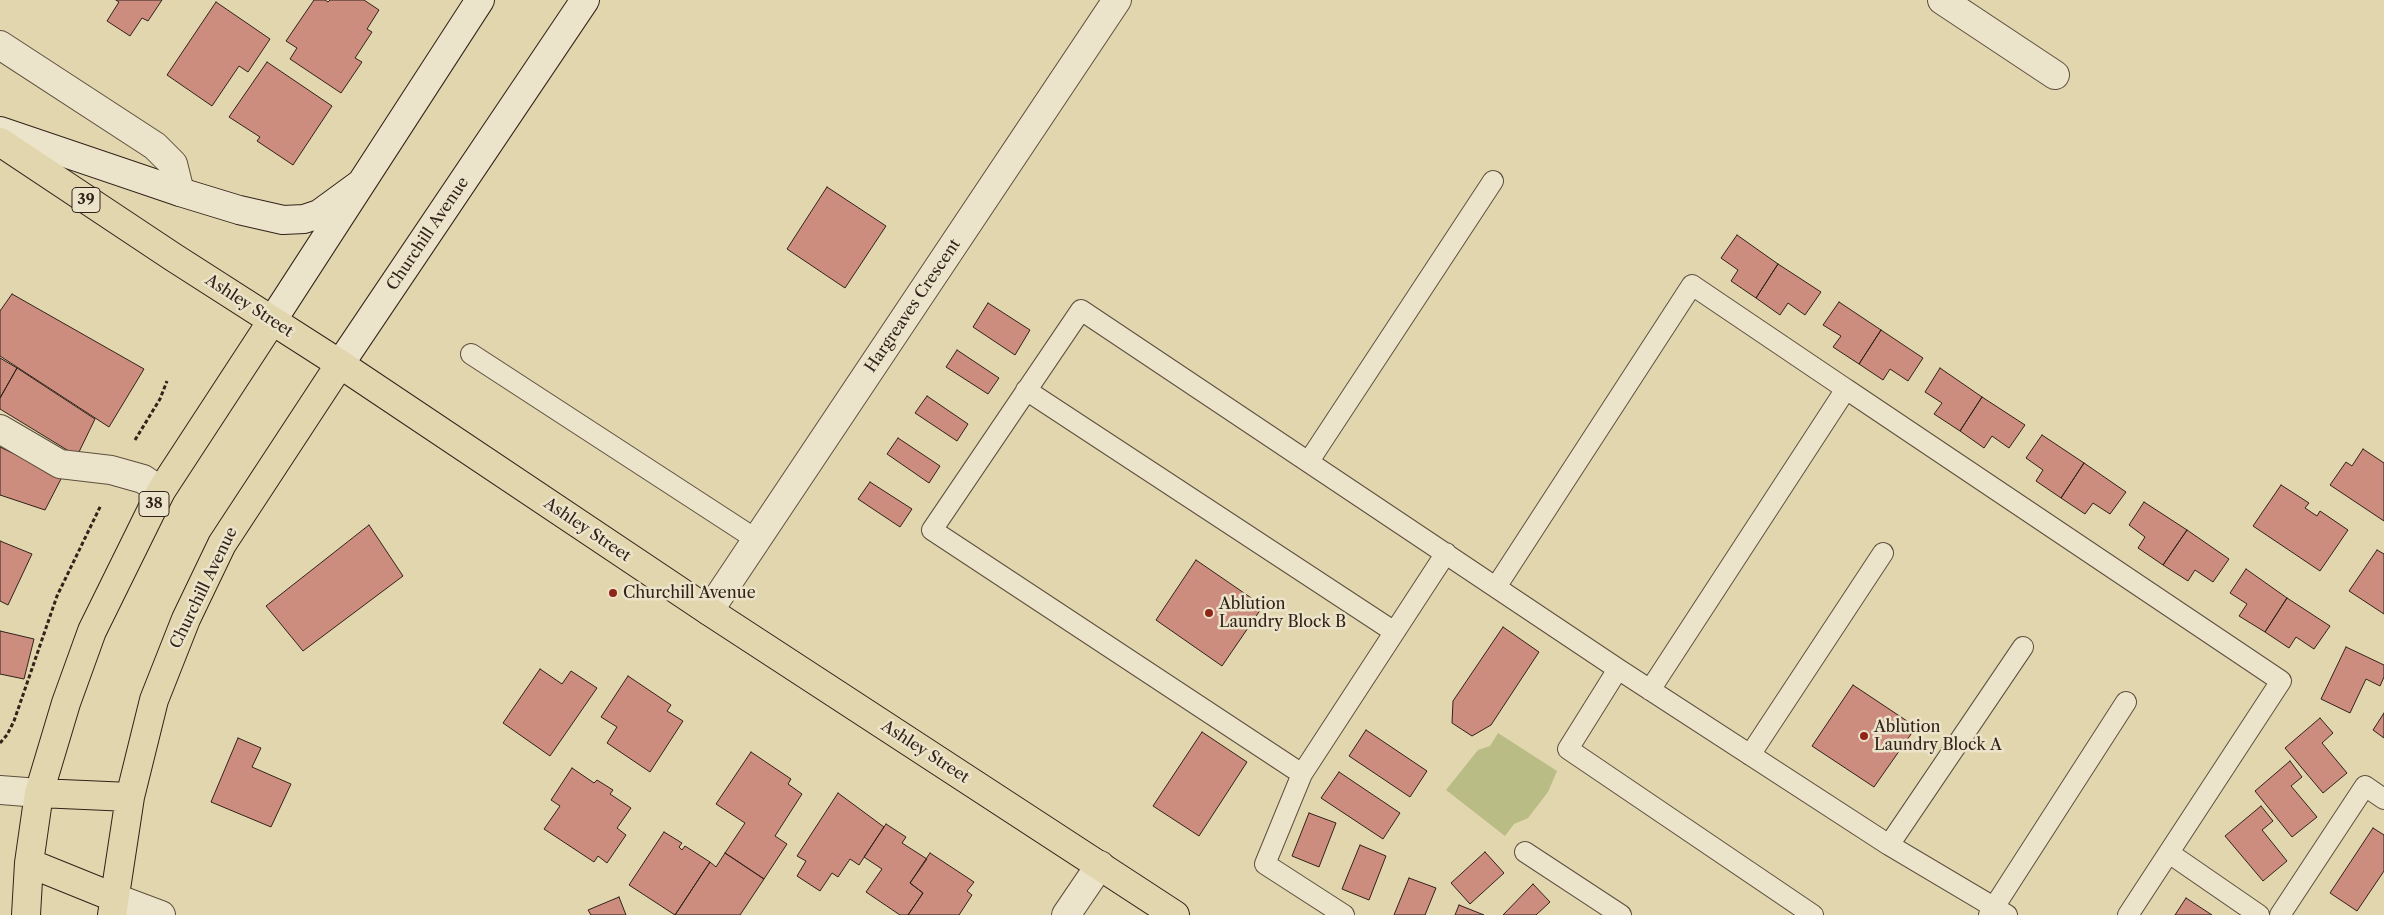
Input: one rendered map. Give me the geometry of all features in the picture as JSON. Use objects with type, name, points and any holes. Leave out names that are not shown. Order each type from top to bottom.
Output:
[{"type":"main road","name":"Ashley Street","points":[[0,142],[340,364],[709,611],[1175,915]]},
{"type":"main road","name":"38","points":[[26,915],[29,863],[39,793],[66,702],[92,631],[161,491],[272,321]]},
{"type":"main road","name":"Churchill Avenue","points":[[112,906],[130,797],[154,700],[190,610],[222,544],[340,364]]},
{"type":"main road","points":[[39,793],[130,797]]},
{"type":"main road","points":[[29,863],[112,906]]},
{"type":"street","name":"38","points":[[272,321],[480,0]]},
{"type":"street","name":"Churchill Avenue","points":[[340,364],[585,0]]},
{"type":"street","name":"Hargreaves Crescent","points":[[709,611],[1116,0]]},
{"type":"street","points":[[1942,0],[2055,75]]},
{"type":"street","points":[[0,45],[156,146],[173,164],[180,192]]},
{"type":"street","points":[[0,131],[180,192],[262,216],[296,220],[311,218],[326,210],[360,184]]},
{"type":"street","points":[[0,429],[60,464],[118,472],[143,479],[161,491]]},
{"type":"street","points":[[0,790],[39,793]]},
{"type":"street","points":[[1066,915],[1100,865]]},
{"type":"street","points":[[112,906],[161,915]]},
{"type":"lane","points":[[1309,461],[1493,181]]},
{"type":"lane","points":[[1496,587],[1692,285],[2281,681],[2128,915]]},
{"type":"lane","points":[[1302,774],[932,530],[1081,310],[1618,669],[1996,913],[2126,702]]},
{"type":"lane","points":[[471,354],[757,540]]},
{"type":"lane","points":[[1650,690],[1846,389]]},
{"type":"lane","points":[[1026,390],[1393,631]]},
{"type":"lane","points":[[1344,915],[1265,864],[1302,774],[1393,631],[1446,553]]},
{"type":"lane","points":[[1750,755],[1883,553]]},
{"type":"lane","points":[[1890,845],[2024,647]]},
{"type":"lane","points":[[1618,669],[1568,749],[1813,915]]},
{"type":"lane","points":[[2280,915],[2365,786],[2384,799]]},
{"type":"lane","points":[[1524,852],[1621,915]]},
{"type":"lane","points":[[2169,853],[2259,915]]},
{"type":"path","points":[[0,743],[7,735],[14,721],[57,596],[89,527],[135,439],[160,399],[167,381]]},
{"type":"green space","points":[[1498,733],[1557,771],[1548,792],[1528,818],[1514,824],[1505,836],[1446,790],[1478,750],[1490,746]]},
{"type":"building","points":[[116,0],[162,0],[148,21],[142,18],[130,36],[107,21],[119,2]]},
{"type":"building","points":[[314,0],[325,0],[328,2],[330,0],[364,0],[379,10],[367,29],[372,32],[355,58],[362,62],[341,93],[290,59],[297,48],[286,41]]},
{"type":"building","points":[[216,2],[270,39],[248,72],[239,66],[212,106],[167,75]]},
{"type":"building","points":[[267,62],[332,106],[293,165],[257,141],[260,137],[229,117]]},
{"type":"building","points":[[827,187],[886,226],[845,288],[787,249]]},
{"type":"building","points":[[1737,235],[1778,264],[1756,298],[1731,281],[1738,270],[1721,258]]},
{"type":"building","points":[[1778,264],[1821,292],[1805,315],[1788,303],[1780,315],[1756,298]]},
{"type":"building","points":[[12,294],[144,369],[109,427],[0,356],[0,311]]},
{"type":"building","points":[[1839,302],[1881,330],[1859,364],[1833,347],[1841,336],[1823,325]]},
{"type":"building","points":[[988,303],[1030,330],[1015,355],[973,327]]},
{"type":"building","points":[[1881,330],[1923,358],[1908,381],[1890,369],[1883,380],[1859,364]]},
{"type":"building","points":[[957,350],[999,378],[988,394],[946,367]]},
{"type":"building","points":[[0,358],[17,368],[0,398]]},
{"type":"building","points":[[17,368],[95,419],[77,456],[0,409],[0,398]]},
{"type":"building","points":[[1940,368],[1982,397],[1960,431],[1934,414],[1942,403],[1925,392]]},
{"type":"building","points":[[927,396],[968,424],[957,441],[915,413]]},
{"type":"building","points":[[1982,397],[2025,425],[2009,448],[1992,436],[1984,448],[1960,431]]},
{"type":"building","points":[[2042,435],[2084,463],[2061,498],[2036,481],[2043,470],[2026,458]]},
{"type":"building","points":[[898,438],[940,466],[929,483],[887,454]]},
{"type":"building","points":[[0,447],[62,477],[45,510],[0,495]]},
{"type":"building","points":[[2363,449],[2384,463],[2384,521],[2330,485],[2346,462],[2352,466]]},
{"type":"building","points":[[2084,463],[2126,492],[2110,514],[2093,503],[2085,514],[2061,498]]},
{"type":"building","points":[[870,482],[912,509],[900,527],[858,499]]},
{"type":"building","points":[[2281,485],[2309,503],[2305,508],[2317,516],[2320,511],[2348,530],[2320,571],[2253,526]]},
{"type":"building","points":[[2144,502],[2187,530],[2163,565],[2138,548],[2145,537],[2129,525]]},
{"type":"building","points":[[369,525],[403,576],[303,651],[266,606]]},
{"type":"building","points":[[2187,530],[2229,559],[2213,582],[2195,570],[2188,581],[2163,565]]},
{"type":"building","points":[[0,541],[32,554],[8,605],[0,601]]},
{"type":"building","points":[[2377,550],[2384,554],[2384,614],[2349,591]]},
{"type":"building","name":"Ablution Laundry Block B","points":[[1196,560],[1263,606],[1222,666],[1156,620]]},
{"type":"building","points":[[2246,569],[2287,598],[2265,632],[2239,616],[2247,604],[2230,593]]},
{"type":"building","points":[[2287,598],[2330,626],[2314,649],[2296,637],[2289,648],[2265,632]]},
{"type":"building","points":[[1503,627],[1539,652],[1491,725],[1472,736],[1452,723],[1453,701]]},
{"type":"building","points":[[0,631],[34,639],[24,679],[0,674]]},
{"type":"building","points":[[2346,647],[2384,665],[2384,677],[2380,686],[2366,679],[2350,713],[2321,699]]},
{"type":"building","points":[[540,669],[562,684],[571,671],[597,688],[550,756],[503,723]]},
{"type":"building","points":[[628,676],[671,705],[667,711],[683,721],[650,772],[607,743],[617,727],[601,717]]},
{"type":"building","name":"Ablution Laundry Block A","points":[[1853,685],[1916,727],[1874,787],[1812,746]]},
{"type":"building","points":[[2384,713],[2384,738],[2373,730]]},
{"type":"building","points":[[2320,718],[2333,733],[2322,743],[2347,773],[2323,793],[2285,748]]},
{"type":"building","points":[[1366,730],[1427,771],[1410,797],[1349,756]]},
{"type":"building","points":[[1202,732],[1247,762],[1199,836],[1153,806]]},
{"type":"building","points":[[238,738],[261,748],[252,767],[291,784],[271,827],[211,802]]},
{"type":"building","points":[[751,752],[791,779],[788,784],[802,794],[775,836],[787,844],[764,879],[725,853],[745,823],[716,804]]},
{"type":"building","points":[[2290,761],[2302,777],[2291,786],[2317,817],[2292,837],[2255,791]]},
{"type":"building","points":[[572,768],[594,783],[597,780],[613,790],[610,794],[631,808],[617,828],[626,835],[607,863],[598,856],[594,862],[544,829],[560,806],[551,800]]},
{"type":"building","points":[[1339,772],[1400,813],[1383,839],[1321,798]]},
{"type":"building","points":[[838,793],[884,827],[859,865],[850,859],[838,877],[832,873],[820,891],[797,876],[806,861],[797,856]]},
{"type":"building","points":[[2261,806],[2273,821],[2262,830],[2287,861],[2263,881],[2225,836]]},
{"type":"building","points":[[1309,813],[1336,823],[1319,867],[1292,856]]},
{"type":"building","points":[[886,824],[906,837],[902,843],[927,859],[910,883],[923,893],[908,915],[900,915],[866,892],[882,869],[864,857]]},
{"type":"building","points":[[2373,828],[2384,835],[2384,871],[2357,911],[2330,893]]},
{"type":"building","points":[[664,832],[682,843],[679,847],[682,850],[685,846],[710,862],[675,915],[629,885]]},
{"type":"building","points":[[1360,845],[1386,856],[1369,900],[1342,889]]},
{"type":"building","points":[[1485,852],[1504,873],[1470,904],[1451,883]]},
{"type":"building","points":[[725,853],[764,879],[740,915],[675,915],[710,862],[716,867]]},
{"type":"building","points":[[930,853],[974,882],[967,891],[972,895],[959,915],[908,915],[923,893],[910,883]]},
{"type":"building","points":[[1409,878],[1436,888],[1425,915],[1394,915]]},
{"type":"building","points":[[1533,884],[1550,902],[1536,915],[1503,915]]},
{"type":"building","points":[[619,897],[626,915],[591,915],[588,910]]},
{"type":"building","points":[[2186,898],[2212,915],[2175,915]]},
{"type":"building","points":[[1459,905],[1484,915],[1455,915]]},
{"type":"place","name":"Churchill Avenue","points":[[613,593]]},
{"type":"place","name":"Ablution Laundry Block B","points":[[1209,613]]},
{"type":"place","name":"Ablution Laundry Block A","points":[[1864,736]]}]
